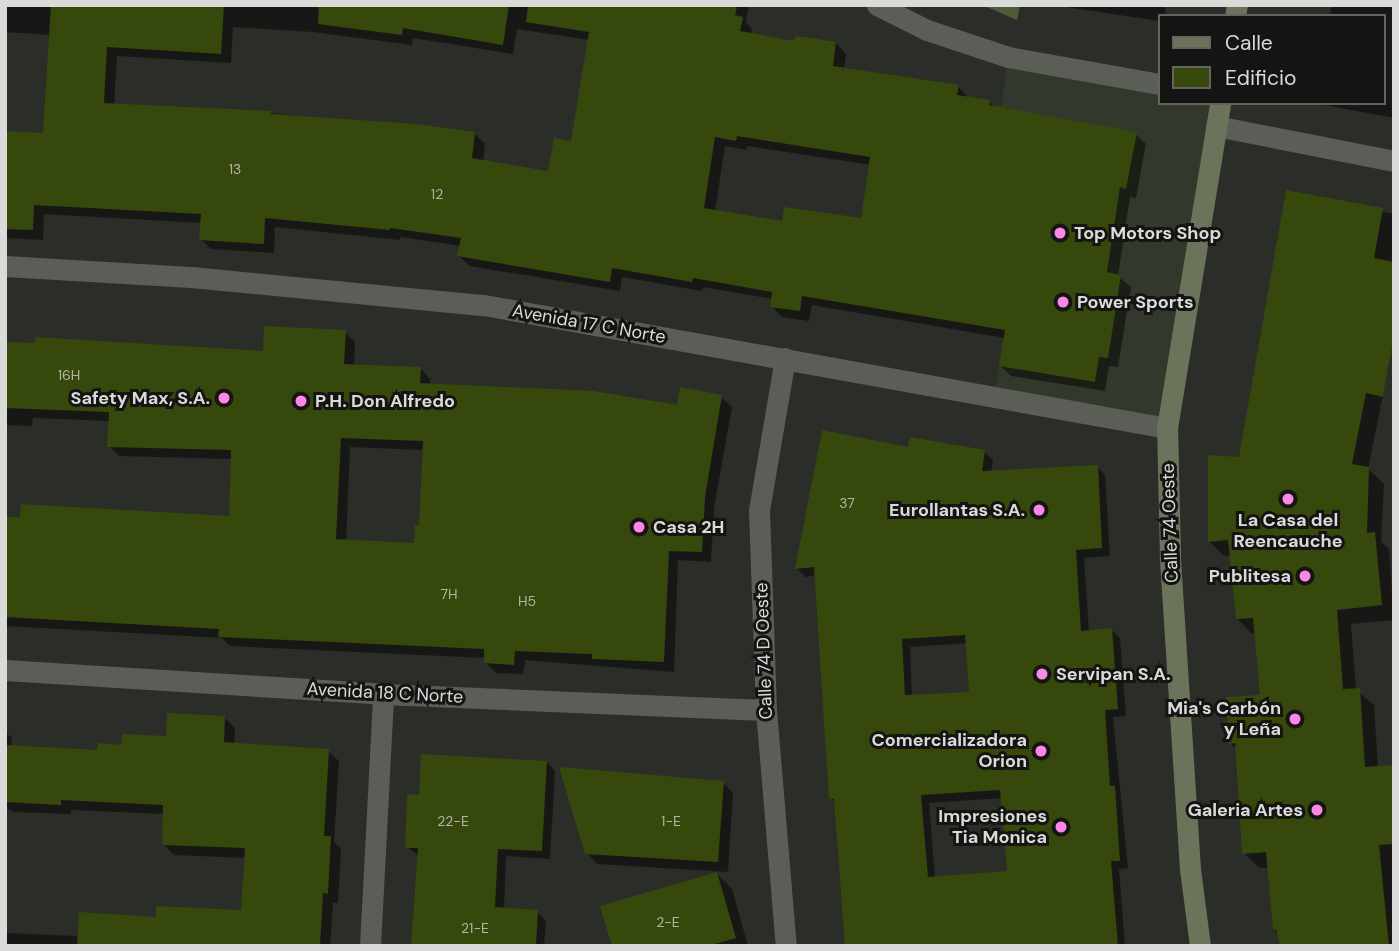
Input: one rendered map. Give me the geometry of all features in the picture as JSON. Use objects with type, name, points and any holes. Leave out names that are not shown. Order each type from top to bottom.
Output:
[{"type":"street","points":[[877,5],[927,30],[1008,57],[1158,84]]},
{"type":"street","name":"Calle 74 Oeste","points":[[1200,946],[1190,869],[1170,556],[1167,428],[1220,105]]},
{"type":"street","points":[[1216,126],[1394,161]]},
{"type":"street","name":"Avenida 17 C Norte","points":[[5,266],[191,277],[484,305],[1167,428]]},
{"type":"street","name":"Calle 74 D Oeste","points":[[785,358],[759,510],[766,710],[786,946]]},
{"type":"street","name":"Avenida 18 C Norte","points":[[5,670],[383,694],[766,710]]},
{"type":"street","points":[[370,946],[383,694]]},
{"type":"shaded area","points":[[1008,57],[1158,84],[1158,105],[1220,105],[1167,428],[994,397],[1017,258],[992,177]]},
{"type":"green space","points":[[982,5],[1020,5],[1017,20]]},
{"type":"building","points":[[51,5],[224,5],[221,54],[107,47],[104,103],[271,111],[271,114],[417,124],[475,132],[472,158],[548,171],[554,138],[571,141],[589,32],[526,22],[528,5],[737,5],[735,15],[743,17],[740,31],[793,41],[797,36],[836,42],[833,66],[959,85],[957,95],[990,100],[989,105],[1137,132],[1126,189],[1120,187],[1107,272],[1121,275],[1108,358],[1099,357],[1095,382],[999,366],[1005,330],[802,296],[800,311],[770,307],[772,292],[693,278],[692,282],[612,268],[610,282],[457,256],[461,238],[390,228],[265,218],[264,244],[199,240],[201,214],[34,205],[33,230],[5,229],[5,131],[43,133]],"holes":[[[737,136],[870,157],[861,218],[784,207],[782,221],[704,208],[715,137],[736,141]]]},
{"type":"building","points":[[319,5],[509,5],[503,45],[403,28],[402,35],[318,24]]},
{"type":"building","points":[[1286,190],[1383,208],[1374,258],[1394,262],[1394,335],[1383,397],[1366,393],[1352,464],[1369,467],[1367,533],[1375,532],[1382,605],[1337,610],[1343,689],[1360,688],[1365,767],[1394,765],[1394,844],[1379,845],[1389,946],[1280,946],[1276,929],[1273,930],[1266,852],[1242,854],[1235,743],[1229,744],[1226,697],[1260,695],[1253,618],[1236,619],[1228,540],[1208,542],[1208,455],[1239,457]]},
{"type":"building","points":[[264,326],[346,330],[344,364],[421,367],[420,383],[593,391],[677,405],[680,387],[722,395],[705,497],[702,552],[669,551],[664,662],[592,659],[592,654],[515,651],[514,665],[484,663],[484,649],[218,637],[219,629],[5,617],[5,517],[20,517],[21,504],[229,516],[231,450],[107,447],[109,412],[5,408],[5,342],[35,343],[35,337],[263,351]],"holes":[[[341,438],[423,441],[419,526],[415,525],[414,543],[336,539]]]},
{"type":"building","points":[[822,430],[908,447],[910,437],[985,450],[982,471],[1098,465],[1102,548],[1076,550],[1081,631],[1112,628],[1118,709],[1105,710],[1110,786],[1115,786],[1120,861],[1111,861],[1118,946],[845,946],[834,799],[829,799],[814,567],[795,569]],"holes":[[[965,635],[969,692],[905,695],[902,639]],[[1000,790],[1007,871],[928,877],[921,795]]]},
{"type":"building","points":[[167,713],[225,716],[224,742],[329,749],[324,836],[331,836],[328,894],[323,893],[320,946],[77,946],[79,912],[156,917],[156,906],[241,910],[245,848],[162,845],[163,805],[61,800],[61,805],[5,802],[5,745],[97,750],[98,743],[121,745],[122,734],[166,736]]},
{"type":"building","points":[[421,754],[547,761],[542,851],[498,849],[495,907],[538,910],[536,946],[411,946],[418,848],[405,848],[407,794],[419,795]]},
{"type":"building","points":[[559,767],[724,781],[718,862],[585,854]]},
{"type":"building","points":[[717,872],[736,938],[708,946],[612,946],[600,906]]},
{"type":"place","name":"Top Motors Shop","points":[[1060,233]]},
{"type":"place","name":"Power Sports","points":[[1063,302]]},
{"type":"place","name":"Safety Max, S.A.","points":[[224,398]]},
{"type":"place","name":"P.H. Don Alfredo","points":[[301,401]]},
{"type":"place","name":"La Casa del Reencauche","points":[[1288,499]]},
{"type":"place","name":"Eurollantas S.A.","points":[[1039,510]]},
{"type":"place","name":"Casa 2H","points":[[639,527]]},
{"type":"place","name":"Publitesa","points":[[1305,576]]},
{"type":"place","name":"Servipan S.A.","points":[[1042,674]]},
{"type":"place","name":"Mia's Carbón y Leña","points":[[1295,719]]},
{"type":"place","name":"Comercializadora Orion","points":[[1041,751]]},
{"type":"place","name":"Galeria Artes","points":[[1317,810]]},
{"type":"place","name":"Impresiones Tia Monica","points":[[1061,827]]}]
